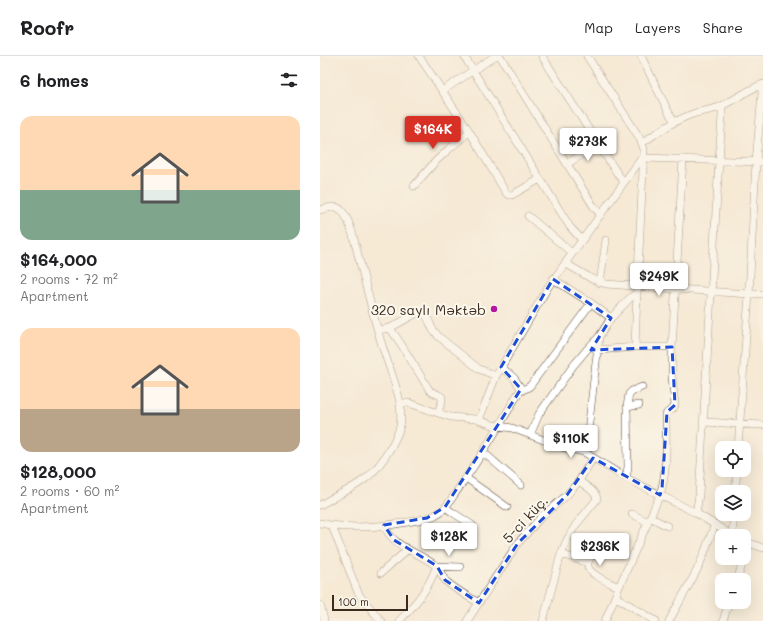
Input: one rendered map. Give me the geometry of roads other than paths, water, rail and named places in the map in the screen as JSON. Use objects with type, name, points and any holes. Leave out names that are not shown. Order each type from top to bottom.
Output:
[{"type":"street","points":[[419,56],[469,132],[506,193],[512,195],[540,179]]},
{"type":"street","points":[[464,56],[570,227],[582,240]]},
{"type":"street","points":[[442,91],[496,56]]},
{"type":"street","points":[[500,56],[594,207],[601,215]]},
{"type":"street","points":[[542,56],[618,176],[624,182]]},
{"type":"street","points":[[587,56],[642,143],[644,149],[635,347]]},
{"type":"street","points":[[641,56],[669,113],[676,122]]},
{"type":"street","points":[[642,143],[691,114],[720,106],[762,84],[759,162],[738,441]]},
{"type":"street","points":[[696,513],[699,495],[722,116],[720,106]]},
{"type":"street","points":[[414,186],[435,162],[469,132]]},
{"type":"street","points":[[567,164],[598,144]]},
{"type":"street","points":[[479,420],[496,376],[553,279],[641,158],[759,162]]},
{"type":"street","points":[[605,621],[660,495],[665,469],[666,415],[675,405],[672,377],[672,347],[683,159]]},
{"type":"street","points":[[320,210],[336,207],[342,211],[346,218],[357,250],[378,330],[400,402],[401,415],[399,430],[377,468],[364,480],[320,505]]},
{"type":"street","points":[[528,216],[572,254]]},
{"type":"street","points":[[600,283],[606,240]]},
{"type":"street","points":[[565,263],[592,280],[600,283],[637,289],[675,289],[763,294]]},
{"type":"street","points":[[553,279],[611,318]]},
{"type":"street","points":[[530,435],[539,414],[573,366],[589,347],[599,338],[611,318],[637,289]]},
{"type":"street","points":[[320,523],[332,526],[355,527],[384,525],[427,518],[440,512],[446,507],[500,426],[516,395],[530,386],[591,304]]},
{"type":"street","points":[[378,330],[390,328],[419,312],[423,312],[438,336],[479,369],[496,376]]},
{"type":"street","points":[[390,328],[430,391],[439,394],[442,397],[438,413]]},
{"type":"street","points":[[584,452],[587,439],[599,338]]},
{"type":"street","points":[[589,347],[598,350],[635,347],[672,347]]},
{"type":"street","points":[[501,367],[514,378],[522,390]]},
{"type":"street","points":[[626,478],[628,468],[628,394],[642,387]]},
{"type":"street","points":[[400,402],[457,418],[479,420],[512,428],[562,447],[584,452],[626,478],[696,513],[722,529]]},
{"type":"street","points":[[627,407],[639,405]]},
{"type":"street","points":[[703,422],[763,425]]},
{"type":"street","points":[[483,452],[521,485]]},
{"type":"street","name":"5-ci küç.","points":[[470,620],[478,603],[518,543],[541,517],[567,495],[579,481],[593,458]]},
{"type":"street","points":[[466,478],[507,507]]},
{"type":"street","points":[[543,621],[561,554],[566,542],[575,526],[597,499],[595,493],[579,481]]},
{"type":"street","points":[[446,507],[472,525]]},
{"type":"street","points":[[632,514],[667,526]]},
{"type":"street","points":[[669,621],[696,572],[715,524]]},
{"type":"street","points":[[384,525],[389,536],[407,550],[436,566],[460,567]]},
{"type":"street","points":[[332,526],[357,590],[381,621]]},
{"type":"street","points":[[600,540],[588,563],[589,570],[593,574],[619,587]]},
{"type":"street","points":[[751,544],[763,548]]},
{"type":"street","points":[[381,573],[407,550]]},
{"type":"street","points":[[561,554],[588,563]]},
{"type":"street","points":[[436,566],[445,580],[478,603]]},
{"type":"street","points":[[399,621],[411,609],[423,593],[436,566]]},
{"type":"street","points":[[616,597],[656,621]]},
{"type":"street","points":[[320,605],[324,621]]},
{"type":"street","points":[[723,621],[727,609]]},
{"type":"place","name":"320 saylı Məktəb","points":[[494,309]]}]
